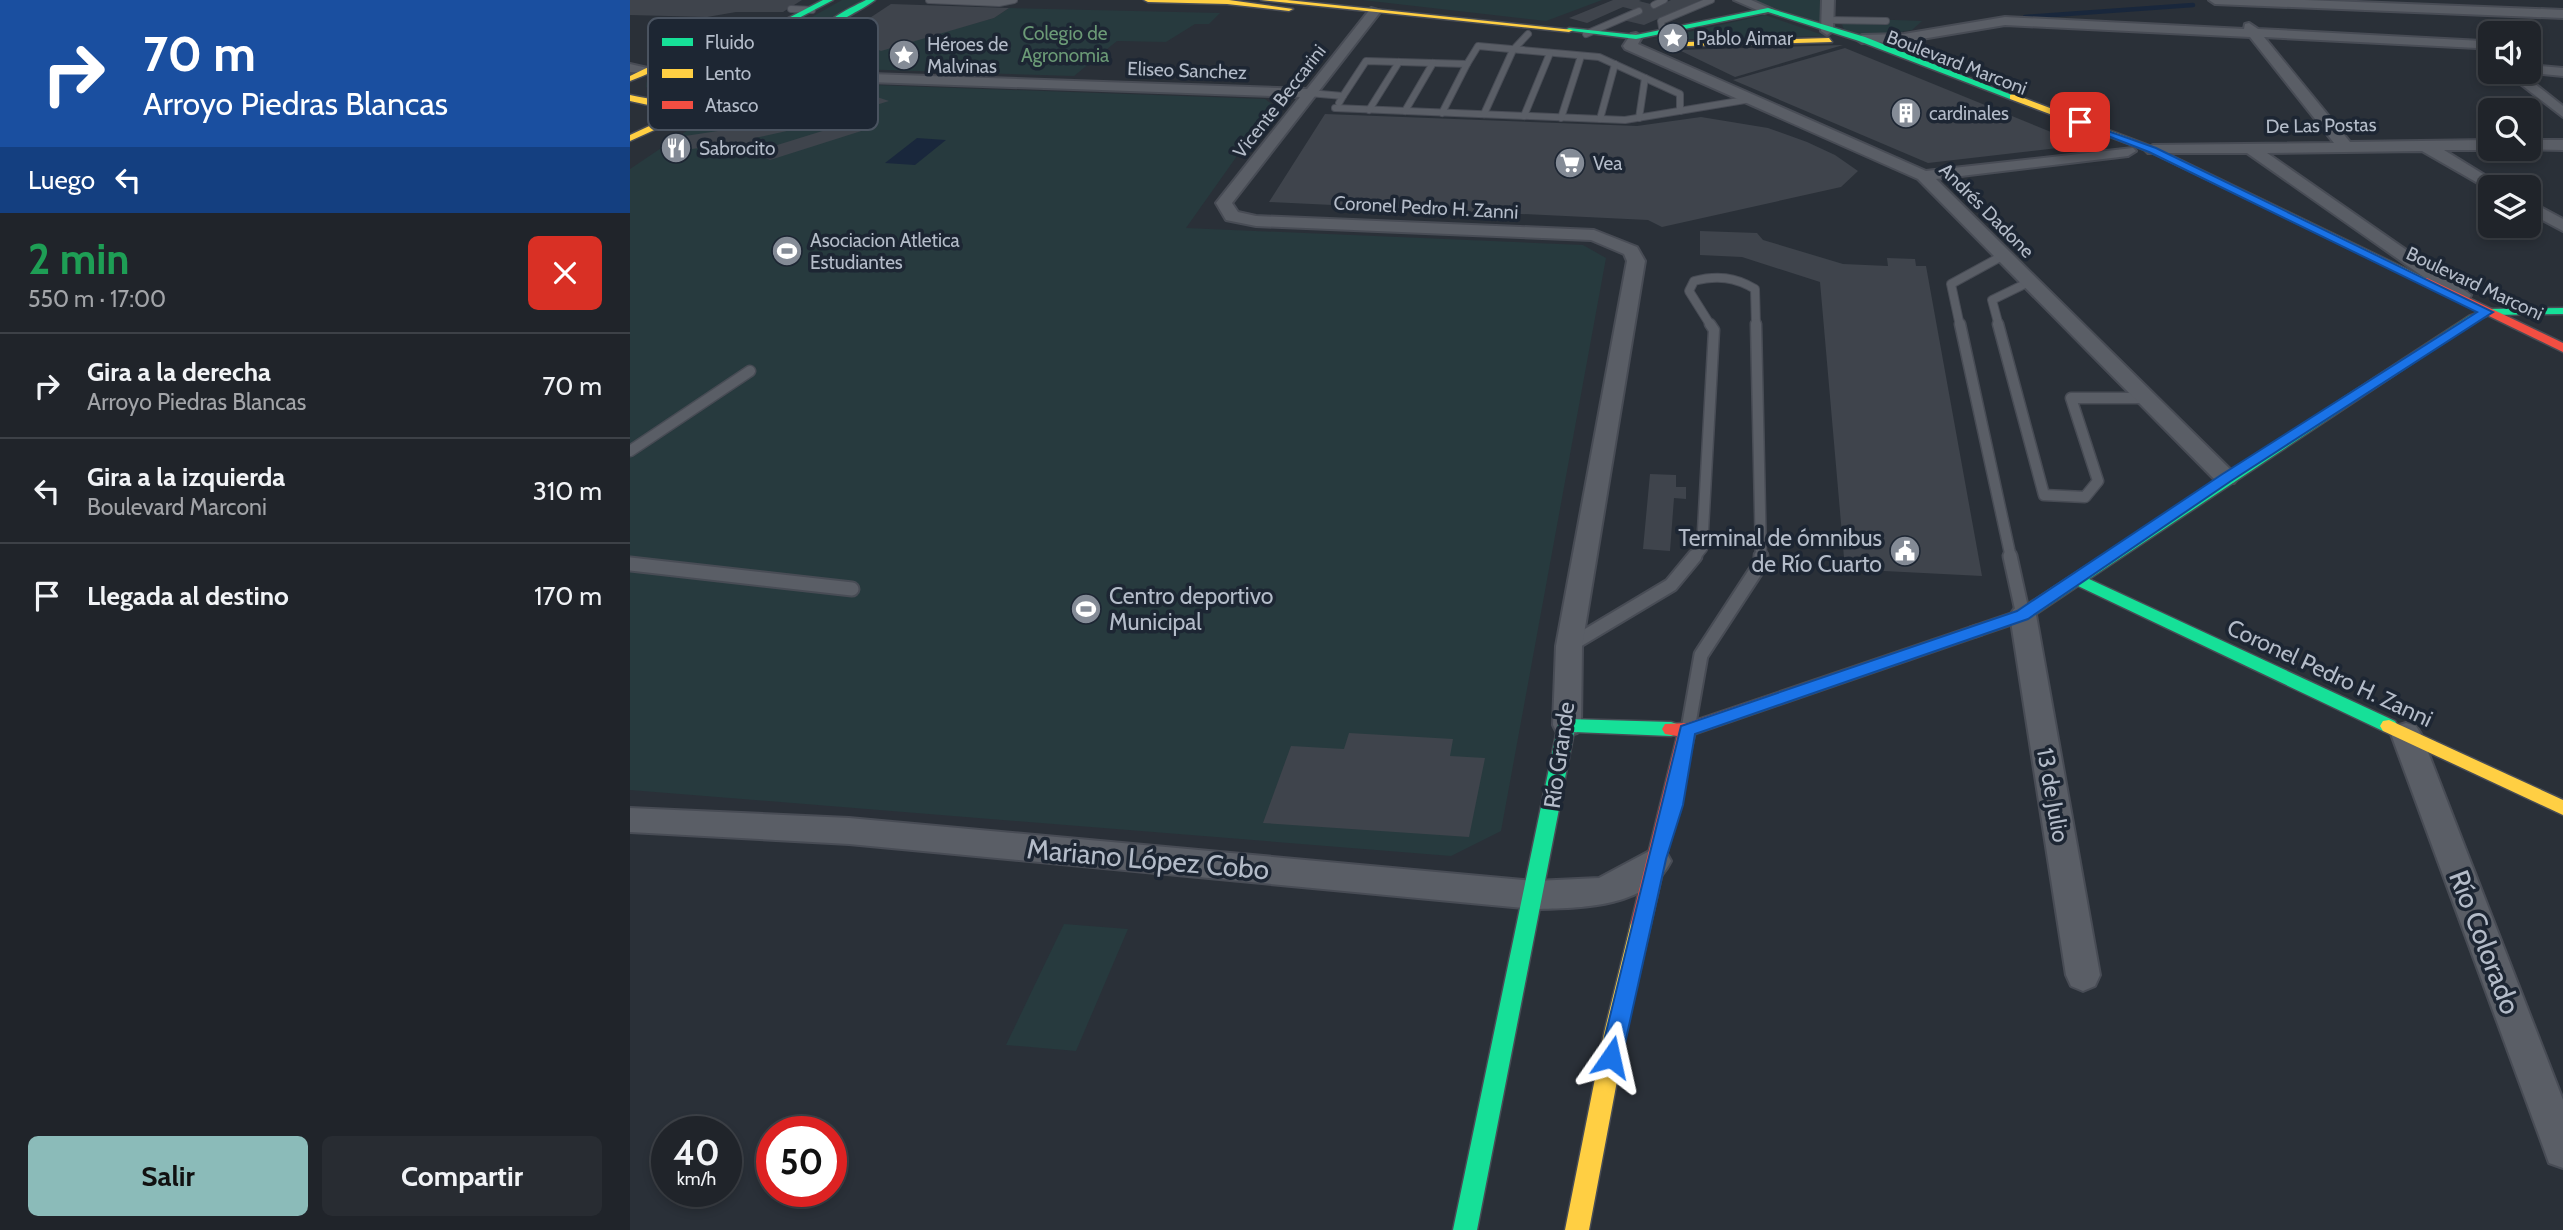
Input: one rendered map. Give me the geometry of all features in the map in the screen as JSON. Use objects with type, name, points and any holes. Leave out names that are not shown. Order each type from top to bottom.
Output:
[{"type":"main road","points":[[796,18],[829,0]]},
{"type":"main road","points":[[840,18],[872,0]]},
{"type":"main road","points":[[1148,0],[1228,1],[1586,34],[1633,41],[1768,10]]},
{"type":"main road","points":[[1265,0],[1528,34],[1633,41],[1832,30]]},
{"type":"main road","name":"Boulevard Marconi","points":[[1768,10],[1861,39],[2153,150],[2558,354]]},
{"type":"main road","name":"Boulevard Marconi","points":[[1832,30],[2128,151],[2480,315]]},
{"type":"main road","points":[[630,79],[637,69]]},
{"type":"main road","points":[[630,138],[648,130]]},
{"type":"main road","points":[[1567,725],[1687,730],[2023,615],[2226,478],[2480,315],[2563,311]]},
{"type":"main road","name":"Coronel Pedro H. Zanni","points":[[2078,580],[2563,808]]},
{"type":"main road","name":"Río Grande","points":[[1465,1230],[1535,895],[1567,725]]},
{"type":"main road","points":[[1577,1230],[1621,1007],[1656,859],[1673,805],[1687,730]]},
{"type":"street","name":"Boulevard Marconi","points":[[1740,0],[1768,10]]},
{"type":"street","points":[[1828,0],[1832,30]]},
{"type":"street","points":[[2215,0],[2563,14]]},
{"type":"street","points":[[2424,0],[2477,44]]},
{"type":"street","points":[[2228,1],[2345,146]]},
{"type":"street","name":"Vicente Beccarini","points":[[1232,216],[1224,203],[1372,14]]},
{"type":"street","points":[[1861,39],[1904,38],[2005,21],[2477,44]]},
{"type":"street","name":"Andrés Dadone","points":[[1633,41],[1751,99],[1924,176],[2226,478]]},
{"type":"street","points":[[2541,70],[2563,72]]},
{"type":"street","name":"Eliseo Sanchez","points":[[878,78],[1309,93]]},
{"type":"street","points":[[2527,84],[2563,113]]},
{"type":"street","points":[[2423,145],[2478,177]]},
{"type":"street","name":"De Las Postas","points":[[2153,150],[2478,145]]},
{"type":"street","points":[[2541,145],[2563,145]]},
{"type":"street","points":[[2248,147],[2480,315]]},
{"type":"street","points":[[1924,176],[2128,151]]},
{"type":"street","points":[[2541,213],[2563,226]]},
{"type":"street","name":"Coronel Pedro H. Zanni","points":[[1232,216],[1256,221],[1594,236],[1619,243]]},
{"type":"street","name":"Río Grande","points":[[1567,725],[1569,646],[1636,261],[1632,251],[1619,243]]},
{"type":"street","name":"13 de Julio","points":[[2023,615],[2083,975]]},
{"type":"street","name":"Río Colorado","points":[[2406,734],[2563,1149]]},
{"type":"street","name":"Mariano López Cobo","points":[[630,820],[849,831],[1535,895],[1596,894],[1628,883],[1656,859]]},
{"type":"lane","points":[[929,0],[999,3],[1014,0]]},
{"type":"lane","points":[[1654,5],[1664,0]]},
{"type":"lane","points":[[1663,33],[1661,21],[1711,0]]},
{"type":"lane","points":[[791,9],[812,9]]},
{"type":"lane","points":[[1586,34],[1639,11]]},
{"type":"lane","points":[[1832,30],[1886,21]]},
{"type":"lane","points":[[1484,114],[1513,50],[1528,34]]},
{"type":"lane","points":[[1442,113],[1478,46],[1599,57],[1680,94],[1680,111]]},
{"type":"lane","points":[[1524,116],[1550,53]]},
{"type":"lane","points":[[1561,118],[1581,56]]},
{"type":"lane","points":[[1467,64],[1366,61],[1335,108],[1600,119],[1639,118],[1751,99]]},
{"type":"lane","points":[[1368,110],[1399,62]]},
{"type":"lane","points":[[1405,111],[1433,63]]},
{"type":"lane","points":[[1600,119],[1615,64]]},
{"type":"lane","points":[[1639,118],[1644,78]]},
{"type":"lane","points":[[1309,93],[1343,96]]},
{"type":"lane","points":[[2004,255],[1951,284],[2023,615]]},
{"type":"lane","points":[[1569,646],[1671,584],[1702,548],[1714,330],[1689,291],[1694,282],[1708,277],[1741,280],[1755,289],[1761,563],[1701,655],[1687,730]]},
{"type":"lane","points":[[2029,282],[1992,300],[2045,495],[2085,497],[2098,481],[2071,398],[2145,398]]},
{"type":"lane","points":[[630,451],[750,371]]},
{"type":"lane","points":[[630,564],[852,589]]},
{"type":"green space","points":[[842,0],[864,0],[832,18],[810,18]]},
{"type":"green space","points":[[1362,0],[1602,0],[1546,21]]},
{"type":"green space","points":[[1750,0],[1820,0],[1821,26]]},
{"type":"green space","name":"Colegio de Agronomia","points":[[1009,8],[1220,13],[1209,24],[1195,24],[1166,42],[1117,41],[1074,76],[878,70],[878,50],[994,18]]},
{"type":"green space","points":[[1765,15],[1826,36],[1652,40]]},
{"type":"green space","points":[[1840,18],[1922,21],[1912,30],[1862,39],[1844,30]]},
{"type":"green space","name":"Centro deportivo Municipal","points":[[878,85],[1265,99],[1273,105],[1186,228],[1583,245],[1606,258],[1501,831],[1451,856],[630,790],[630,169],[688,130],[878,130]]},
{"type":"green space","points":[[1064,924],[1128,929],[1076,1051],[1006,1045]]},
{"type":"water","points":[[917,138],[946,140],[915,165],[885,163]]},
{"type":"building","points":[[630,0],[802,0],[783,12],[736,12],[707,17],[630,15]]},
{"type":"building","points":[[1613,0],[1641,0],[1639,1],[1658,6],[1671,0],[1701,0],[1644,25],[1623,20],[1642,12],[1623,7],[1587,23],[1569,18]]},
{"type":"building","points":[[891,4],[1009,8],[994,18],[881,51],[878,50],[878,18],[870,18]]},
{"type":"building","points":[[1843,45],[1735,77],[1679,50]]},
{"type":"building","name":"cardinales","points":[[1845,48],[2083,145],[1928,163],[1733,80]]},
{"type":"building","points":[[878,97],[889,101],[878,104]]},
{"type":"building","name":"Vea","points":[[1325,114],[1637,126],[1701,117],[1768,128],[1835,155],[1858,171],[1841,187],[1662,227],[1648,220],[1269,202]]},
{"type":"building","points":[[725,130],[791,130],[755,138],[754,143],[707,151],[706,147],[692,149],[689,143],[677,144],[685,136]]},
{"type":"building","points":[[826,130],[864,130],[770,160],[755,152]]},
{"type":"building","points":[[1700,231],[1757,233],[1763,240],[1843,264],[1888,266],[1887,258],[1915,259],[1916,266],[1926,266],[1982,576],[1845,569],[1820,282],[1742,257],[1700,255]]},
{"type":"building","points":[[1650,474],[1676,475],[1676,487],[1686,487],[1686,499],[1674,498],[1670,551],[1643,549]]},
{"type":"building","points":[[1349,733],[1453,739],[1450,756],[1485,758],[1469,837],[1263,823],[1291,746],[1344,749]]},
{"type":"waterway","points":[[2025,17],[2193,5]]},
{"type":"traffic: fast","points":[[793,18],[829,0]]},
{"type":"traffic: fast","points":[[840,18],[871,0]]},
{"type":"traffic: fast","points":[[1569,30],[1636,37],[1768,10],[1862,39],[2013,97]]},
{"type":"traffic: fast","points":[[1976,631],[2023,615],[2473,318],[2487,312],[2563,311]]},
{"type":"traffic: fast","points":[[2079,580],[2389,726]]},
{"type":"traffic: fast","points":[[1465,1230],[1567,725],[1671,729]]},
{"type":"traffic: slow","points":[[1148,0],[1227,2],[1289,9]]},
{"type":"traffic: slow","points":[[1265,0],[1569,30]]},
{"type":"traffic: slow","points":[[1688,44],[1829,40]]},
{"type":"traffic: slow","points":[[630,79],[648,70]]},
{"type":"traffic: slow","points":[[2013,97],[2153,150],[2423,280]]},
{"type":"traffic: slow","points":[[630,98],[648,102]]},
{"type":"traffic: slow","points":[[630,138],[648,130]]},
{"type":"traffic: slow","points":[[2389,726],[2563,808]]},
{"type":"traffic: slow","points":[[1577,1230],[1615,1033],[1641,923]]},
{"type":"traffic: jam","points":[[2423,280],[2563,348]]},
{"type":"traffic: jam","points":[[1671,729],[1687,730],[1976,631]]},
{"type":"traffic: jam","points":[[1641,923],[1687,730]]},
{"type":"place","name":"Pablo Aimar","points":[[1673,38]]},
{"type":"place","name":"Héroes de Malvinas","points":[[904,55]]},
{"type":"place","name":"cardinales","points":[[1906,113]]},
{"type":"place","name":"Sabrocito","points":[[676,148]]},
{"type":"place","name":"Vea","points":[[1570,163]]},
{"type":"place","name":"Asociacion Atletica Estudiantes","points":[[787,251]]},
{"type":"place","name":"Terminal de ómnibus de Río Cuarto","points":[[1905,551]]},
{"type":"place","name":"Centro deportivo Municipal","points":[[1086,609]]},
{"type":"route","points":[[1611,1057],[1656,859],[1673,805],[1687,730],[2023,615],[2226,478],[2473,318],[2487,312],[2153,150],[2080,122]]}]
